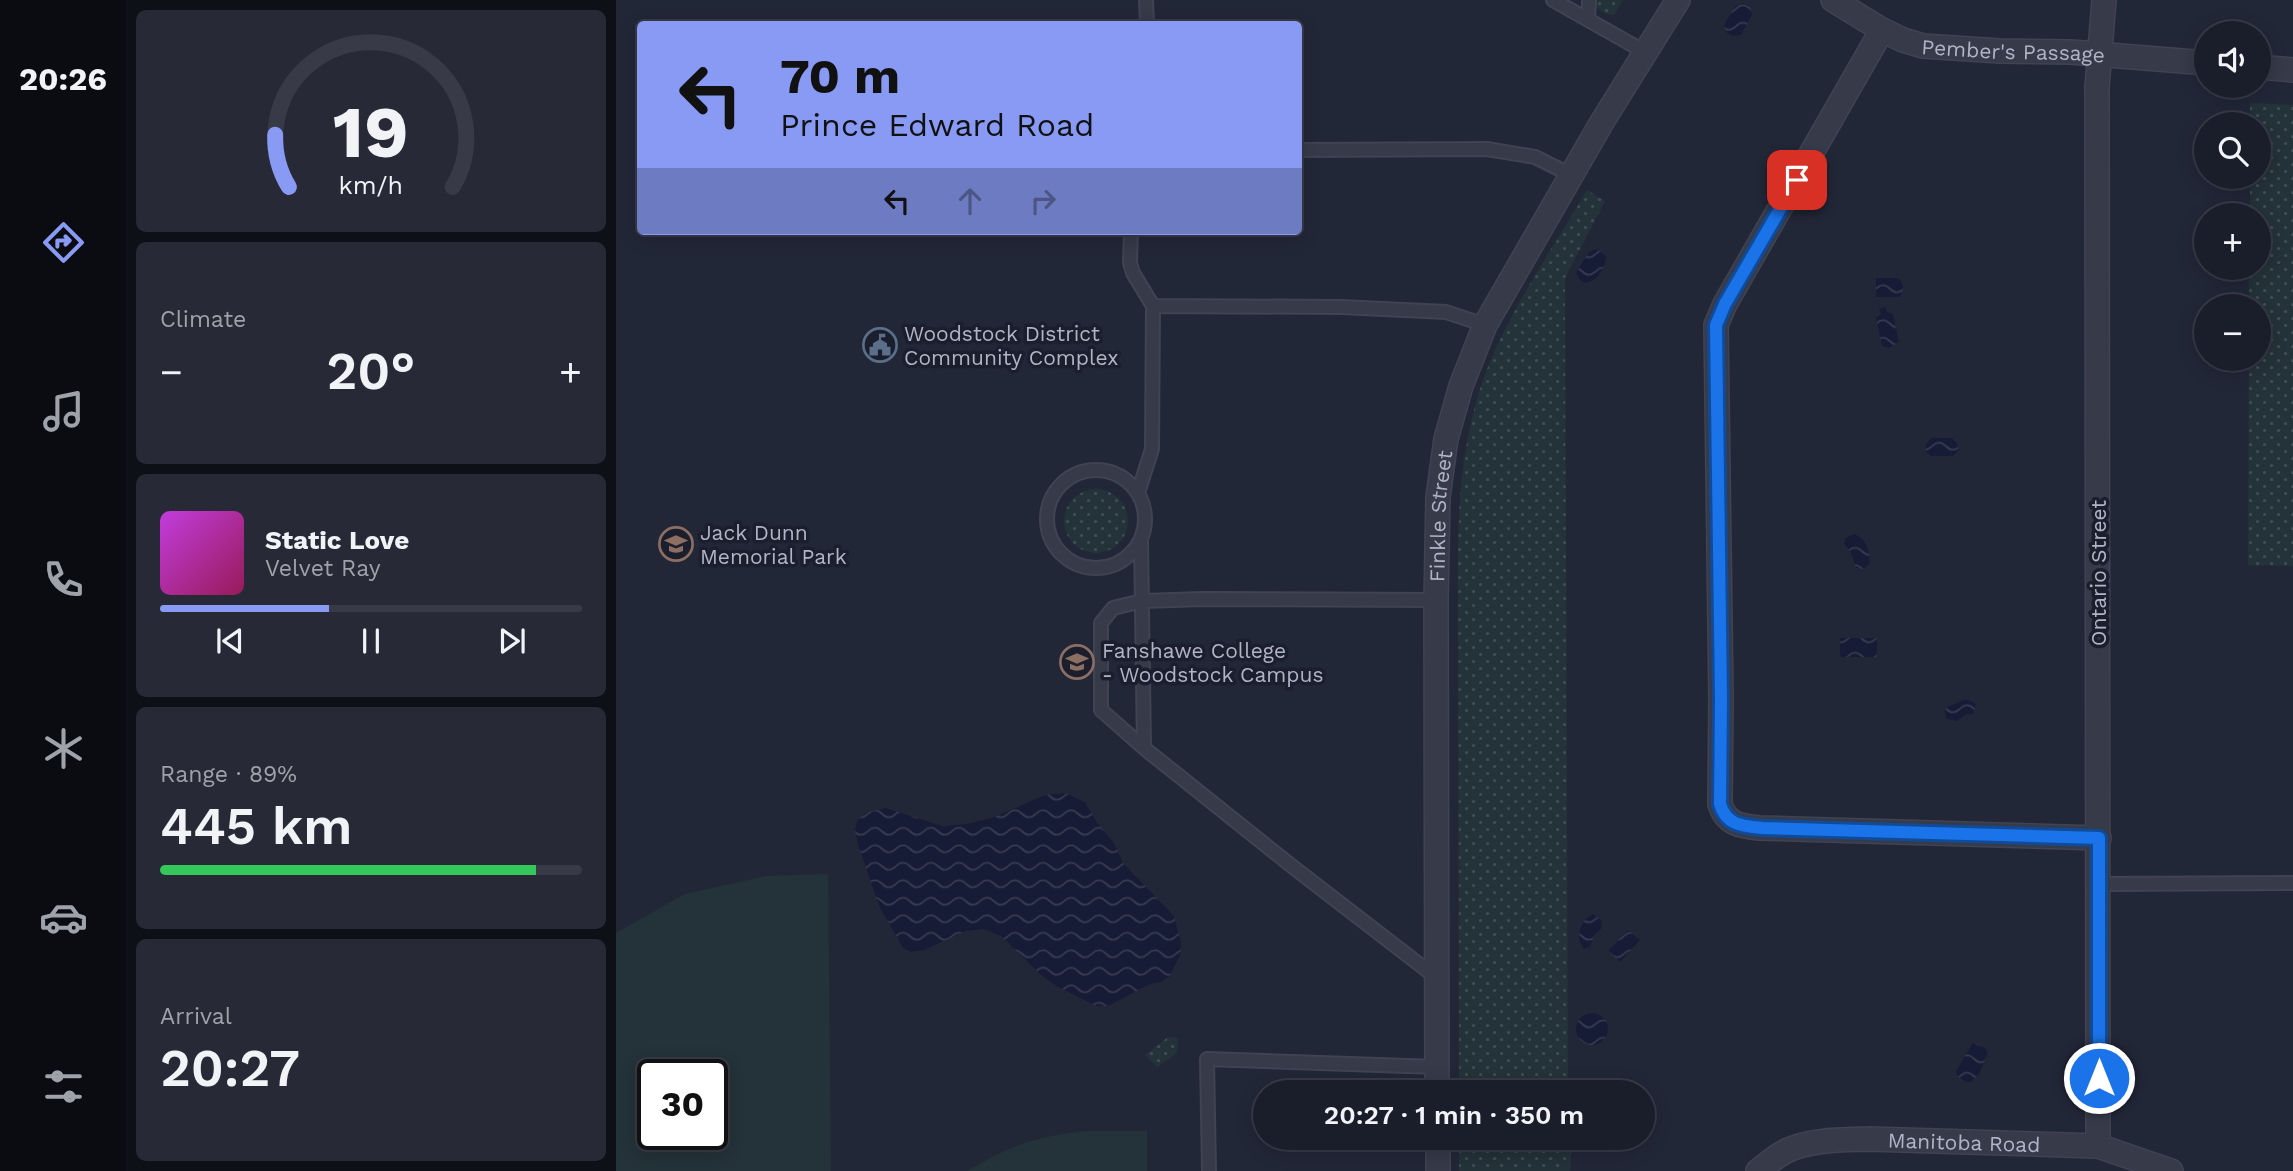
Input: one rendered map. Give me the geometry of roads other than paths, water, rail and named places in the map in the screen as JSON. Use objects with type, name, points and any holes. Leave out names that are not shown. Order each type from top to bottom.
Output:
[{"type":"street","name":"Finkle Street","points":[[1437,1080],[1436,600],[1441,468],[1461,386],[1485,325],[1644,52],[1678,0]]},
{"type":"street","name":"Pember's Passage","points":[[1833,0],[1882,30],[1923,46],[2099,54],[2194,62]]},
{"type":"street","name":"Ontario Street","points":[[2098,1146],[2100,884],[2097,87],[2104,0]]},
{"type":"street","points":[[1882,30],[1725,304],[1716,325],[1720,804],[1723,813],[1736,825],[1759,828],[2099,838]]},
{"type":"street","points":[[2271,68],[2293,70]]},
{"type":"street","name":"Manitoba Road","points":[[1758,1171],[1786,1151],[1842,1140],[2098,1146],[2171,1171]]},
{"type":"street","points":[[1438,1150],[1438,1171]]},
{"type":"lane","points":[[1146,0],[1147,21]]},
{"type":"lane","points":[[1553,0],[1644,52]]},
{"type":"lane","points":[[1588,20],[1589,0]]},
{"type":"lane","points":[[1302,150],[1487,149],[1535,157],[1571,175]]},
{"type":"lane","points":[[1131,235],[1130,264],[1153,306],[1152,449],[1138,493]]},
{"type":"lane","points":[[1153,306],[1341,307],[1446,312],[1485,325]]},
{"type":"lane","points":[[1141,540],[1132,554],[1119,563],[1103,568],[1087,568],[1071,562],[1058,552],[1046,523],[1048,506],[1055,491],[1066,480],[1081,472],[1097,470],[1113,473],[1128,481],[1138,493],[1146,514],[1141,540],[1144,747]]},
{"type":"lane","points":[[1436,600],[1204,599],[1142,601],[1113,608],[1101,624],[1101,710],[1303,875],[1437,978]]},
{"type":"lane","points":[[2100,884],[2293,883]]},
{"type":"lane","points":[[1209,1171],[1207,1059],[1437,1067]]},
{"type":"water","points":[[1743,3],[1750,7],[1752,15],[1741,35],[1734,36],[1727,33],[1724,25],[1735,6]]},
{"type":"water","points":[[1597,249],[1606,256],[1604,265],[1597,277],[1585,283],[1576,273],[1589,252]]},
{"type":"water","points":[[1876,278],[1899,278],[1903,288],[1901,295],[1876,297]]},
{"type":"water","points":[[1886,307],[1887,312],[1893,314],[1899,342],[1889,348],[1882,346],[1876,318],[1881,314],[1879,309]]},
{"type":"water","points":[[1931,438],[1952,438],[1957,443],[1958,451],[1953,456],[1931,456],[1926,452],[1926,444]]},
{"type":"water","points":[[1854,534],[1865,542],[1868,550],[1870,563],[1864,569],[1856,568],[1850,551],[1844,544],[1845,538]]},
{"type":"water","points":[[1840,638],[1877,638],[1877,657],[1840,657]]},
{"type":"water","points":[[1964,700],[1976,704],[1973,714],[1965,715],[1957,721],[1946,719],[1947,707]]},
{"type":"water","points":[[1066,793],[1085,802],[1114,843],[1123,863],[1174,916],[1181,943],[1180,956],[1169,977],[1108,1006],[1096,1006],[1056,986],[1001,936],[984,929],[966,931],[924,950],[910,952],[903,948],[879,906],[858,845],[855,830],[857,821],[865,813],[886,808],[942,826],[967,824],[994,817],[1045,795]]},
{"type":"water","points":[[1593,914],[1602,921],[1601,929],[1594,935],[1590,947],[1584,949],[1579,940],[1580,930],[1585,920]]},
{"type":"water","points":[[1628,930],[1640,940],[1620,962],[1608,951]]},
{"type":"water","points":[[1592,1013],[1603,1018],[1608,1029],[1603,1040],[1592,1045],[1581,1040],[1576,1029],[1581,1018]]},
{"type":"water","points":[[1973,1043],[1985,1048],[1988,1053],[1979,1074],[1971,1082],[1966,1082],[1957,1076],[1956,1071]]},
{"type":"place","name":"Woodstock District Community Complex","points":[[880,345]]},
{"type":"place","name":"Jack Dunn Memorial Park","points":[[676,544]]},
{"type":"place","name":"Fanshawe College - Woodstock Campus","points":[[1077,662]]}]
